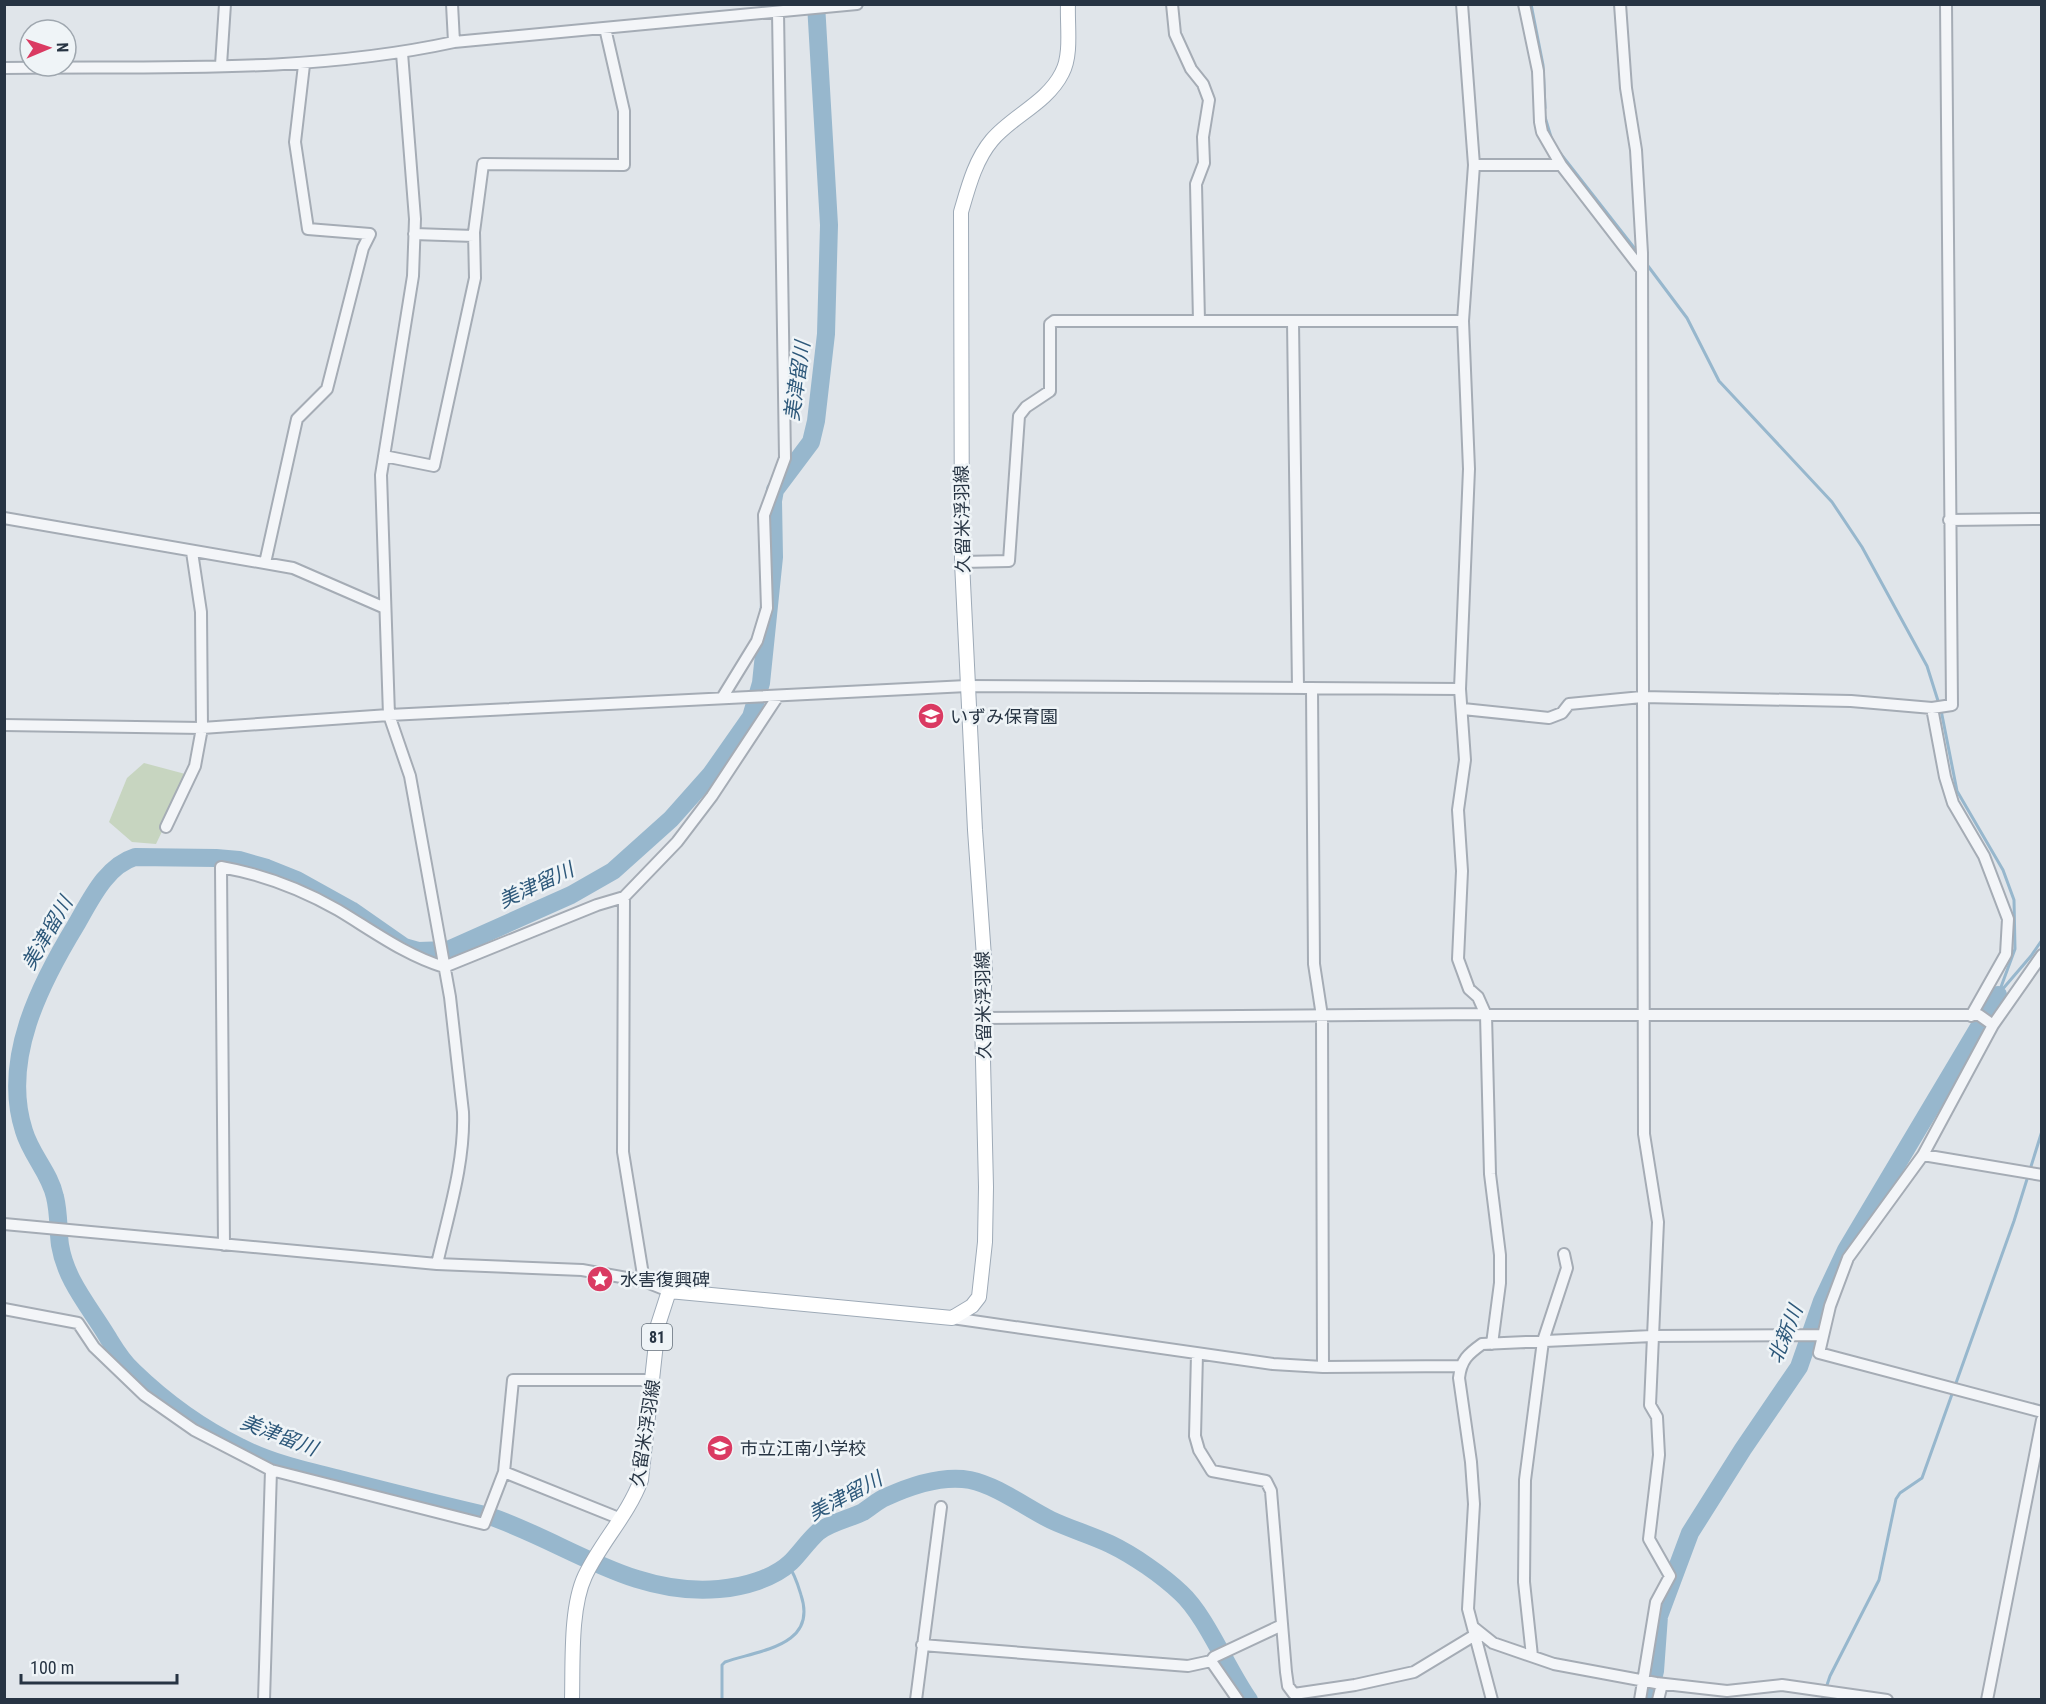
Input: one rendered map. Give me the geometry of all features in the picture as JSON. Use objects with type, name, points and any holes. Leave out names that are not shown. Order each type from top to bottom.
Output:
[{"type":"main road","name":"久留米浮羽線","points":[[952,1318],[972,1305],[979,1297],[982,1284],[986,1187],[982,1018],[985,971],[967,686],[962,562],[961,212],[978,164],[992,140],[1051,89],[1062,74],[1066,62],[1068,4]]},
{"type":"main road","name":"久留米浮羽線","points":[[572,1700],[574,1642],[584,1579],[609,1535],[633,1501],[641,1480],[658,1325],[669,1292]]},
{"type":"main road","points":[[669,1292],[952,1318]]},
{"type":"street","points":[[221,65],[225,4]]},
{"type":"street","points":[[452,4],[454,42]]},
{"type":"street","points":[[4,68],[304,64],[402,53],[454,42],[857,4]]},
{"type":"street","points":[[1172,4],[1175,34],[1191,69],[1203,84],[1209,100],[1203,137],[1204,164],[1196,184],[1199,321]]},
{"type":"street","points":[[1462,4],[1474,165],[1463,321],[1469,469],[1460,689],[1465,760],[1458,810],[1462,871],[1458,959],[1469,989],[1478,997],[1486,1014],[1490,1174],[1500,1255],[1500,1283],[1492,1344]]},
{"type":"street","points":[[1524,4],[1538,71],[1542,132],[1561,165],[1642,267]]},
{"type":"street","points":[[1620,4],[1626,88],[1636,150],[1642,253],[1644,1134],[1659,1222],[1650,1405],[1657,1417],[1659,1455],[1649,1539],[1670,1576],[1656,1602],[1654,1682],[1658,1700]]},
{"type":"street","points":[[1463,709],[1549,718],[1562,712],[1569,704],[1642,697],[1851,701],[1933,708],[1952,705],[1946,4]]},
{"type":"street","points":[[722,698],[757,641],[767,608],[764,515],[786,458],[778,12]]},
{"type":"street","points":[[384,456],[434,466],[475,278],[474,236],[483,164],[624,165],[624,111],[605,28]]},
{"type":"street","points":[[402,53],[414,234],[413,276],[381,475],[389,715],[410,776],[460,1076],[464,1130],[437,1264]]},
{"type":"street","points":[[265,563],[297,419],[327,389],[363,248],[370,234],[308,230],[295,142],[304,64]]},
{"type":"street","points":[[1474,165],[1561,165]]},
{"type":"street","points":[[414,234],[474,236]]},
{"type":"street","points":[[962,562],[1009,561],[1019,416],[1026,407],[1050,391],[1050,324],[1054,321],[1463,321]]},
{"type":"street","points":[[1293,322],[1298,688]]},
{"type":"street","points":[[4,518],[293,568],[385,608]]},
{"type":"street","points":[[1949,520],[2042,519]]},
{"type":"street","points":[[166,828],[195,766],[202,728],[201,612],[192,552]]},
{"type":"street","points":[[4,725],[202,728],[389,715],[967,686],[1460,689]]},
{"type":"street","points":[[1312,688],[1314,964],[1322,1016],[1323,1366]]},
{"type":"street","points":[[224,1245],[221,867],[250,872],[326,904],[418,959],[443,965],[597,905],[624,897],[677,842],[712,796],[778,696]]},
{"type":"street","points":[[1933,708],[1945,777],[1953,803],[1984,856],[2008,919],[2006,954],[1975,1016]]},
{"type":"street","points":[[624,897],[623,1144],[644,1281]]},
{"type":"street","points":[[2042,955],[1991,1024],[1923,1155],[1848,1258],[1820,1335],[1819,1353],[1945,1389],[2042,1412]]},
{"type":"street","points":[[982,1018],[1486,1014],[1642,1017],[1975,1016],[1991,1024]]},
{"type":"street","points":[[1923,1155],[2039,1174]]},
{"type":"street","points":[[4,1224],[27,1228],[86,1231],[437,1264],[582,1270],[644,1281],[669,1292]]},
{"type":"street","points":[[1532,1656],[1524,1582],[1526,1480],[1543,1341],[1567,1268],[1564,1254]]},
{"type":"street","points":[[4,1309],[78,1323],[94,1347],[144,1395],[194,1430],[271,1470],[484,1524],[504,1472],[513,1380],[653,1380]]},
{"type":"street","points":[[952,1318],[1273,1364],[1460,1366]]},
{"type":"street","points":[[1492,1700],[1468,1609],[1474,1504],[1471,1462],[1459,1378],[1460,1366],[1471,1352],[1482,1344],[1543,1341],[1652,1336],[1820,1335]]},
{"type":"street","points":[[1197,1354],[1195,1436],[1199,1450],[1212,1471],[1266,1481],[1271,1491],[1288,1686],[1294,1694],[1355,1685],[1414,1672],[1474,1631]]},
{"type":"street","points":[[1987,1700],[2042,1420]]},
{"type":"street","points":[[264,1700],[271,1470]]},
{"type":"street","points":[[504,1472],[621,1519]]},
{"type":"street","points":[[916,1700],[941,1507]]},
{"type":"street","points":[[922,1645],[1188,1666],[1213,1659],[1282,1625]]},
{"type":"street","points":[[1474,1631],[1492,1643],[1554,1664],[1654,1682],[1727,1691],[1782,1686],[1887,1700]]},
{"type":"street","points":[[1213,1659],[1238,1700]]},
{"type":"street","points":[[1640,1700],[1654,1682]]},
{"type":"green space","points":[[144,763],[189,775],[156,844],[132,842],[109,822],[127,778]]},
{"type":"waterway","name":"美津留川","points":[[816,4],[829,225],[826,334],[816,421],[811,442],[775,490],[773,501],[774,557],[761,683],[751,717],[711,774],[671,819],[613,871],[571,895],[448,950],[418,951],[404,947],[351,910],[297,880],[239,860],[135,857],[125,861],[100,885],[87,905],[49,972],[28,1023],[17,1077],[18,1104],[24,1131],[53,1188],[60,1245],[67,1270],[118,1354],[129,1367],[170,1403],[225,1440],[279,1463],[306,1471],[489,1516],[629,1576],[658,1585],[688,1589],[728,1588],[757,1581],[784,1568],[818,1532],[863,1512],[883,1498],[927,1482],[949,1479],[970,1480],[1001,1492],[1051,1520],[1110,1544],[1165,1579],[1181,1593],[1199,1615],[1249,1700]]},
{"type":"waterway","points":[[1531,4],[1543,65],[1545,108]]},
{"type":"waterway","points":[[1545,117],[1551,137]]},
{"type":"waterway","points":[[1560,153],[1639,254]]},
{"type":"waterway","points":[[1645,262],[1687,318],[1719,381],[1832,502],[1862,547],[1927,666],[1939,704]]},
{"type":"waterway","points":[[1941,710],[1957,791],[2003,870],[2014,900],[2015,949],[1998,995]]},
{"type":"waterway","points":[[2001,991],[2042,940]]},
{"type":"waterway","name":"北新川","points":[[1648,1700],[1655,1671],[1659,1616],[1690,1533],[1743,1449],[1799,1367],[1822,1301],[1846,1250],[1998,995]]},
{"type":"waterway","points":[[1822,1700],[1830,1676],[1879,1580],[1896,1499],[1900,1493],[1922,1478],[2014,1221],[2042,1131]]},
{"type":"waterway","points":[[722,1700],[722,1665],[725,1662],[782,1643],[794,1635],[801,1625],[804,1612],[801,1595],[788,1565]]},
{"type":"place","name":"いずみ保育園","points":[[931,716]]},
{"type":"place","name":"水害復興碑","points":[[600,1279]]},
{"type":"place","name":"市立江南小学校","points":[[720,1448]]}]
